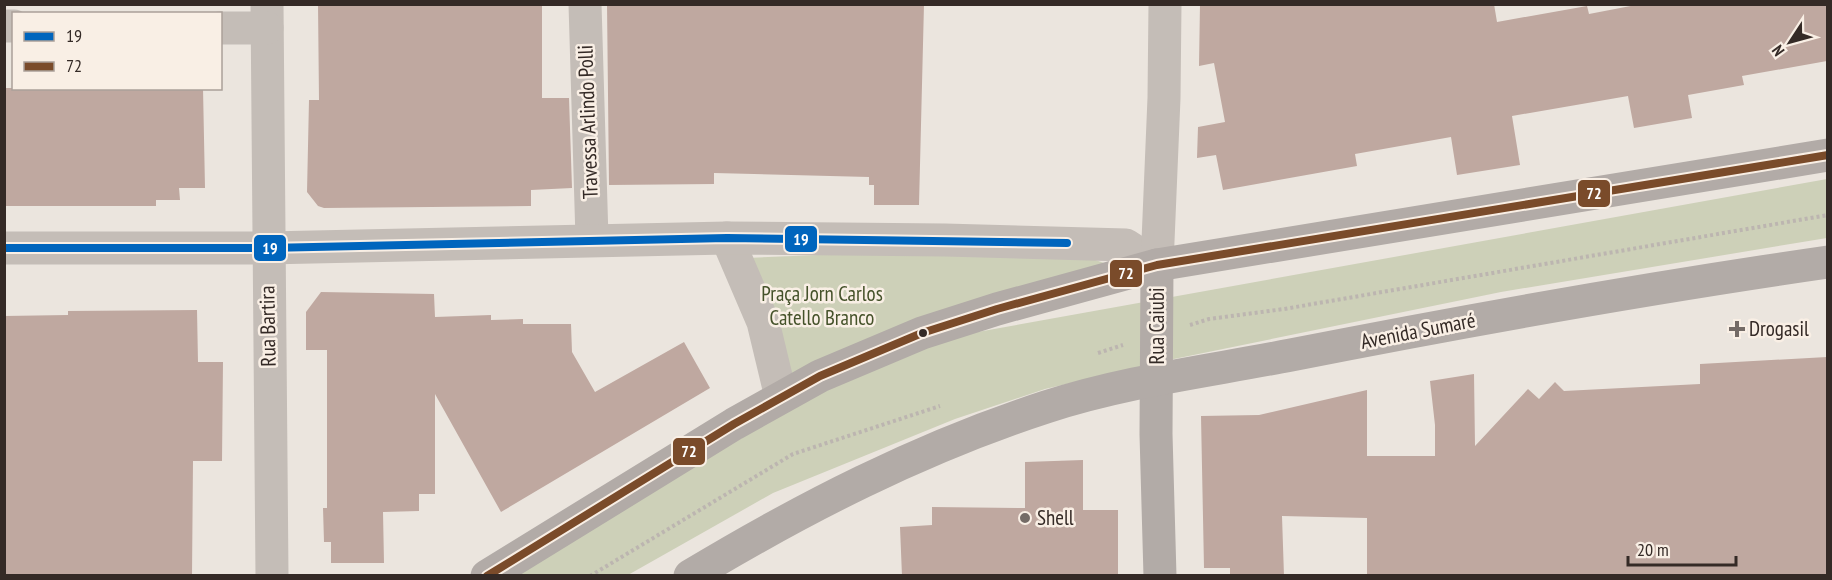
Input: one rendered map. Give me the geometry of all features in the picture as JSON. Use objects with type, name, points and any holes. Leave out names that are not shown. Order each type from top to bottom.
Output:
[{"type":"main road","points":[[487,576],[781,397],[820,376],[922,333],[1071,287],[1157,265],[1827,155]]},
{"type":"main road","name":"Avenida Sumaré","points":[[690,576],[843,490],[927,452],[1049,406],[1157,379],[1215,370],[1434,327],[1827,262]]},
{"type":"main road","name":"Rua Caiubi","points":[[1157,265],[1160,576]]},
{"type":"street","name":"Travessa Arlindo Polli","points":[[585,4],[592,239]]},
{"type":"street","name":"Rua Caiubi","points":[[1157,265],[1164,98],[1165,4]]},
{"type":"street","points":[[222,27],[267,16]]},
{"type":"street","name":"Rua Bartira","points":[[267,16],[267,248],[272,576]]},
{"type":"street","points":[[727,238],[763,322],[781,397]]},
{"type":"street","points":[[4,248],[267,248],[592,239],[945,240],[1126,245],[1157,265]]},
{"type":"green space","points":[[1827,179],[1827,238],[1501,292],[1169,360],[1045,389],[955,419],[773,493],[628,575],[500,576],[790,403],[933,340]]},
{"type":"green space","name":"Praça Jorn Carlos Catello Branco","points":[[1066,250],[1107,264],[786,380],[747,258],[913,251]]},
{"type":"building","points":[[318,4],[542,4],[542,98],[569,98],[572,188],[531,190],[531,206],[324,208],[318,206],[307,192],[309,100],[319,100]]},
{"type":"building","points":[[607,4],[924,4],[919,205],[874,205],[874,185],[869,185],[869,177],[714,173],[714,184],[609,185]]},
{"type":"building","points":[[1200,4],[1494,4],[1497,22],[1587,6],[1589,14],[1641,4],[1827,4],[1827,61],[1742,76],[1744,85],[1688,95],[1692,118],[1634,128],[1628,96],[1512,116],[1520,165],[1457,175],[1451,137],[1355,154],[1357,166],[1223,190],[1216,155],[1197,158],[1198,127],[1225,122],[1214,63],[1199,66]]},
{"type":"building","points":[[4,88],[12,88],[12,90],[203,90],[205,188],[179,188],[180,200],[156,200],[156,206],[4,206]]},
{"type":"building","points":[[321,292],[434,294],[435,317],[491,315],[491,320],[523,319],[523,324],[571,324],[572,352],[595,392],[684,342],[710,388],[501,512],[435,394],[435,494],[419,494],[419,511],[383,512],[384,563],[331,563],[331,542],[324,542],[323,508],[327,508],[327,350],[306,350],[306,312]]},
{"type":"building","points":[[197,310],[198,362],[223,362],[222,461],[193,461],[192,576],[4,576],[4,316],[68,315],[68,311]]},
{"type":"building","points":[[1827,357],[1827,576],[1367,576],[1367,518],[1282,516],[1284,576],[1230,576],[1230,568],[1204,568],[1201,416],[1259,415],[1367,390],[1367,456],[1435,456],[1435,425],[1430,381],[1474,374],[1475,446],[1528,389],[1539,399],[1555,382],[1564,391],[1700,384],[1700,364]]},
{"type":"building","name":"Shell","points":[[1083,460],[1083,510],[1118,510],[1118,576],[902,576],[900,527],[932,525],[932,507],[1025,508],[1025,462]]},
{"type":"transit line","name":"72","points":[[487,576],[734,424],[820,376],[922,333],[997,309],[1157,265],[1828,155]]},
{"type":"transit line","name":"19","points":[[4,248],[267,248],[727,238],[1067,243]]},
{"type":"place","name":"Drogasil","points":[[1737,329]]},
{"type":"place","name":"Shell","points":[[1025,518]]}]
